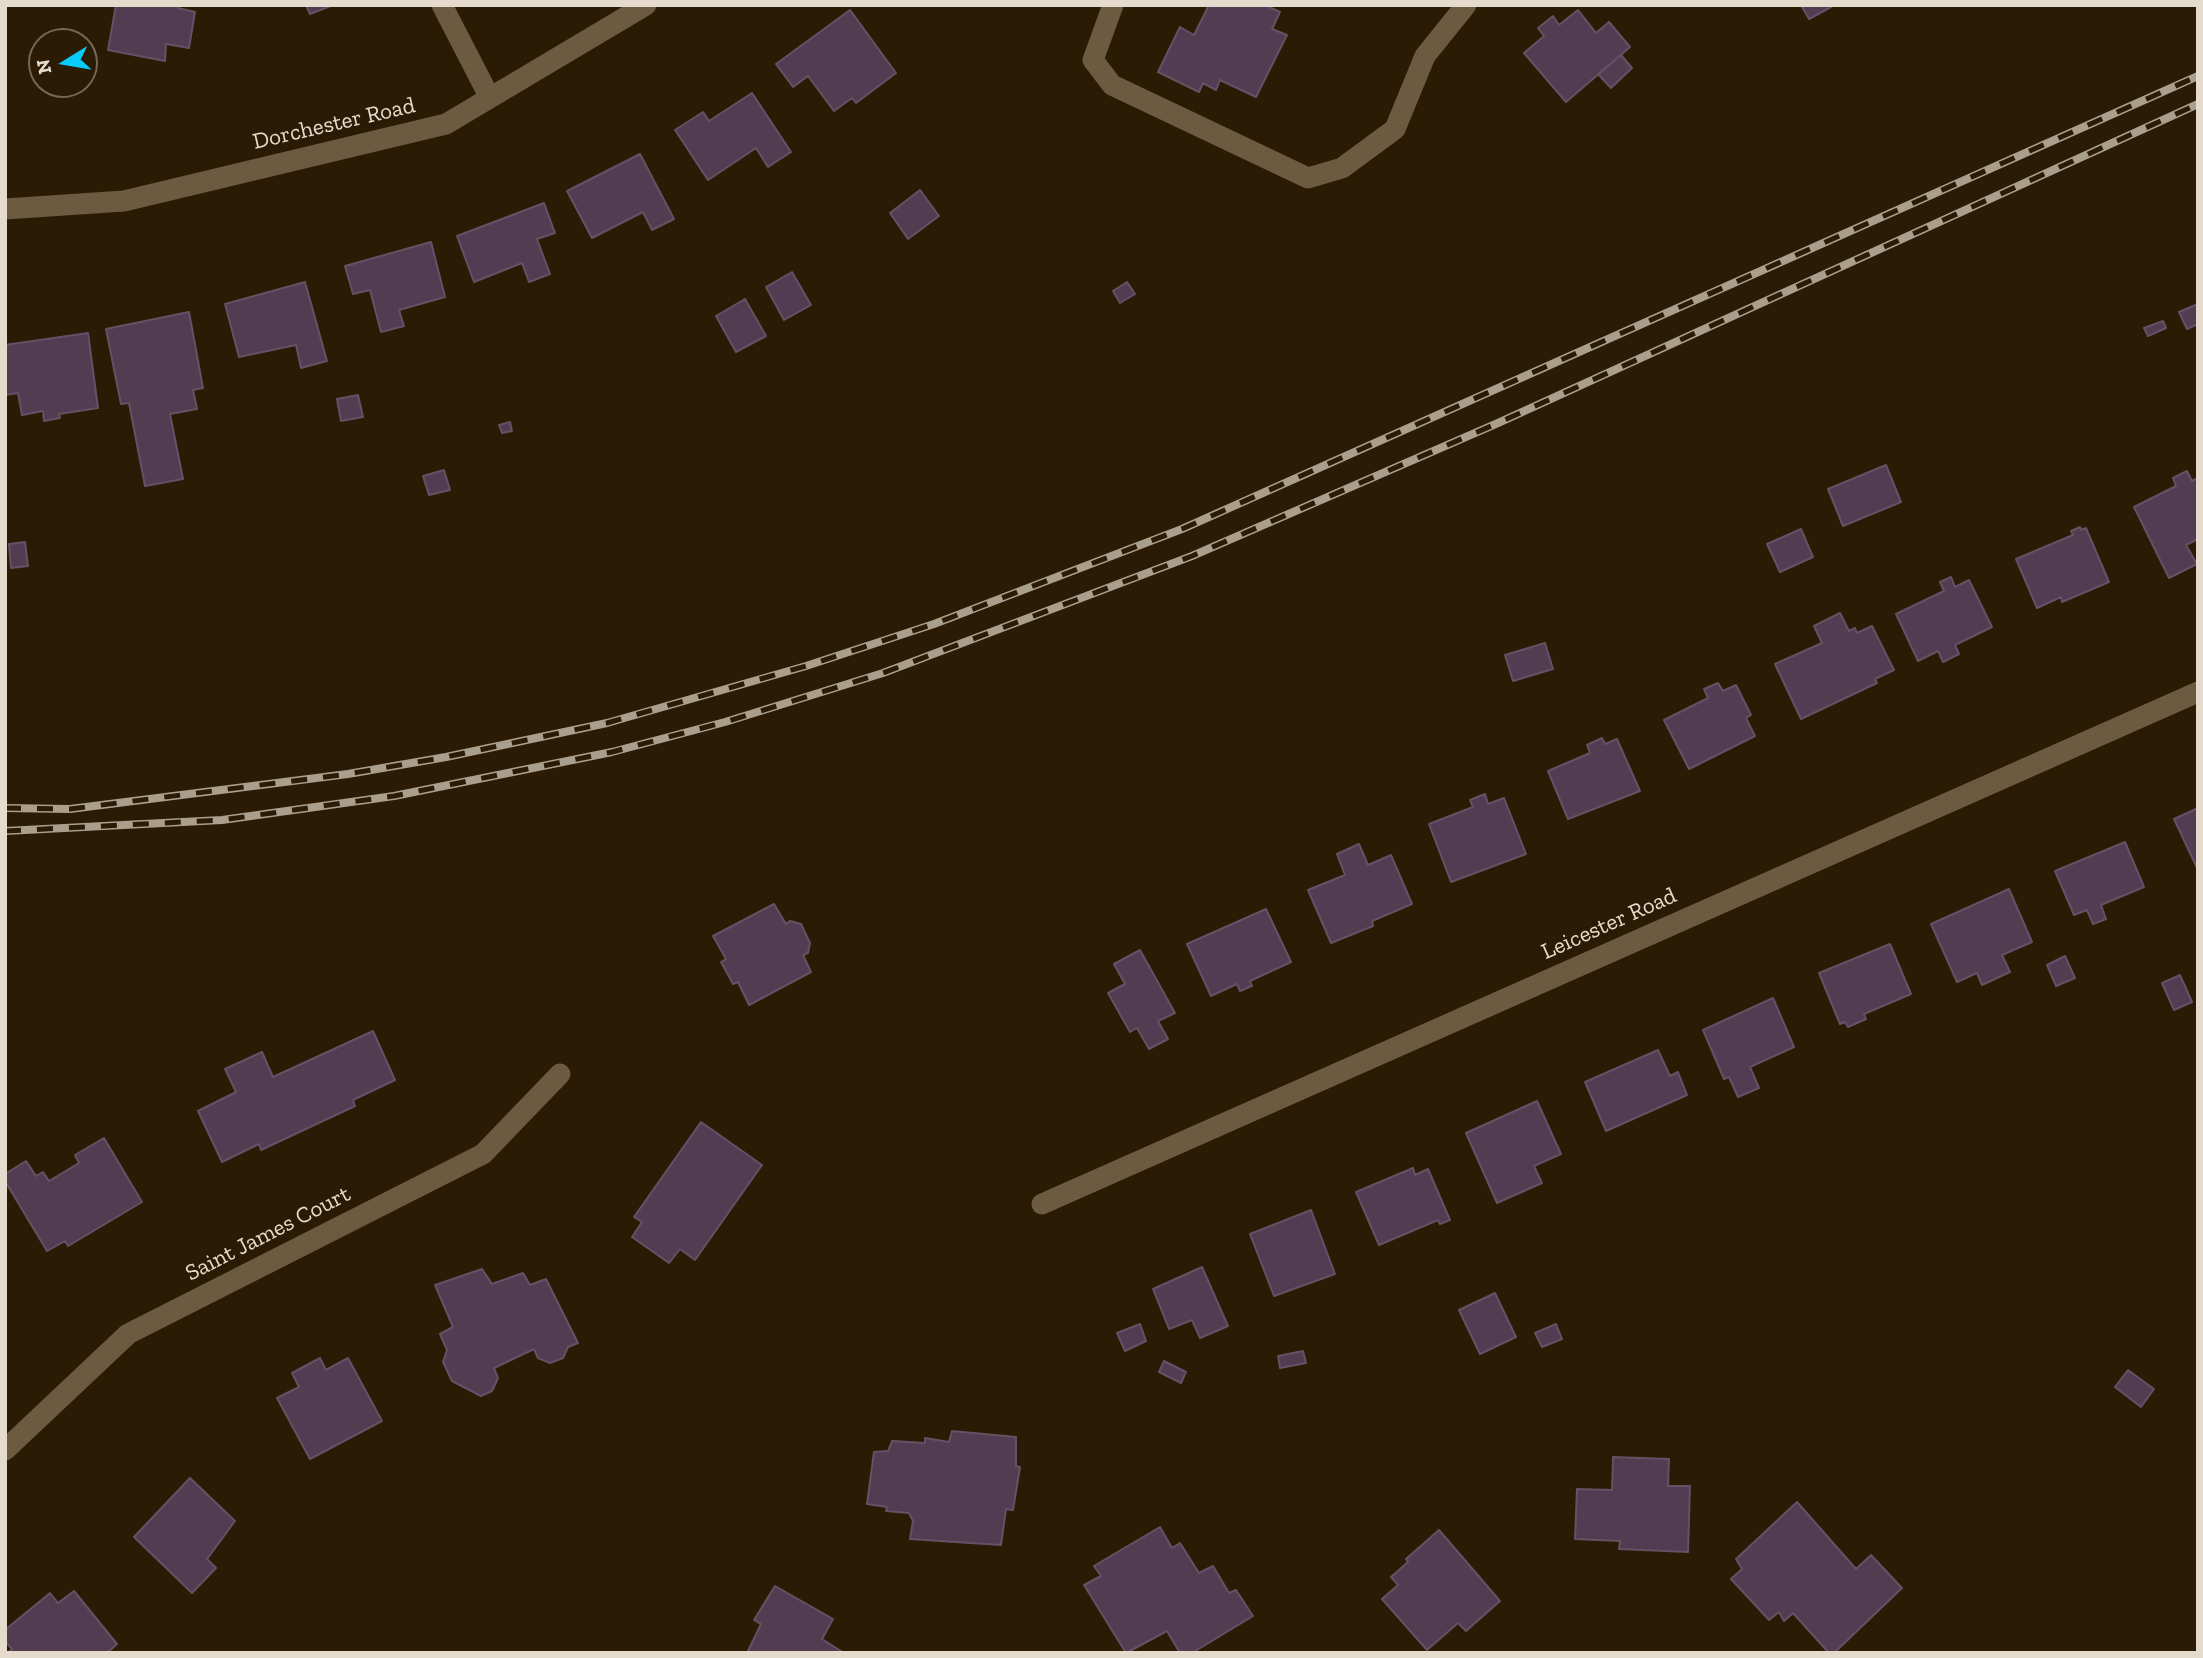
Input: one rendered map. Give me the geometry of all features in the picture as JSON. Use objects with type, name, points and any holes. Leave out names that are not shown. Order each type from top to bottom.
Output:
[{"type":"street","points":[[442,5],[490,98]]},
{"type":"street","name":"Dorchester Road","points":[[5,209],[124,201],[446,124],[646,5]]},
{"type":"street","points":[[1113,5],[1093,60],[1112,85],[1308,178],[1342,168],[1395,129],[1425,56],[1466,5]]},
{"type":"street","name":"Leicester Road","points":[[1042,1204],[2198,692]]},
{"type":"street","name":"Saint James Court","points":[[5,1450],[128,1334],[483,1154],[560,1074]]},
{"type":"building","points":[[116,5],[178,5],[178,8],[195,12],[189,48],[166,44],[165,61],[108,50]]},
{"type":"building","points":[[306,5],[333,5],[310,14]]},
{"type":"building","points":[[1209,5],[1265,5],[1280,12],[1272,29],[1287,35],[1256,97],[1220,80],[1216,90],[1203,83],[1199,92],[1158,72],[1180,27],[1194,35]]},
{"type":"building","points":[[1801,5],[1831,5],[1831,7],[1809,19]]},
{"type":"building","points":[[850,10],[896,73],[856,103],[852,98],[834,111],[808,76],[793,87],[776,64]]},
{"type":"building","points":[[1578,10],[1596,33],[1609,22],[1630,47],[1566,102],[1524,53],[1544,36],[1538,28],[1553,16],[1559,25]]},
{"type":"building","points":[[1621,55],[1632,68],[1611,88],[1598,74]]},
{"type":"building","points":[[752,93],[791,152],[768,167],[756,148],[708,180],[675,130],[703,112],[709,121]]},
{"type":"building","points":[[640,154],[674,219],[652,230],[643,212],[592,238],[567,191]]},
{"type":"building","points":[[920,190],[939,216],[908,239],[890,213]]},
{"type":"building","points":[[544,203],[555,233],[537,239],[550,274],[529,282],[522,263],[474,282],[457,236]]},
{"type":"building","points":[[431,242],[445,297],[399,310],[404,326],[381,332],[370,290],[353,294],[345,266]]},
{"type":"building","points":[[792,272],[811,305],[784,320],[766,287]]},
{"type":"building","points":[[305,282],[327,361],[301,368],[296,345],[239,357],[225,304]]},
{"type":"building","points":[[1127,282],[1135,294],[1120,303],[1113,291]]},
{"type":"building","points":[[745,299],[766,336],[736,352],[716,316]]},
{"type":"building","points":[[2198,304],[2198,324],[2187,329],[2179,312]]},
{"type":"building","points":[[189,312],[203,388],[193,390],[197,409],[170,414],[183,479],[145,486],[129,403],[121,404],[106,329]]},
{"type":"building","points":[[2163,321],[2166,328],[2148,336],[2144,328]]},
{"type":"building","points":[[88,333],[98,408],[59,414],[60,418],[44,421],[43,411],[22,415],[18,393],[5,395],[5,345]]},
{"type":"building","points":[[358,395],[363,417],[341,421],[337,399]]},
{"type":"building","points":[[510,422],[512,431],[502,433],[499,425]]},
{"type":"building","points":[[1886,465],[1901,502],[1843,526],[1828,489]]},
{"type":"building","points":[[444,470],[450,490],[429,495],[423,476]]},
{"type":"building","points":[[2187,471],[2192,481],[2198,478],[2198,539],[2186,545],[2197,564],[2169,578],[2134,507],[2176,486],[2173,478]]},
{"type":"building","points":[[2080,527],[2081,530],[2086,528],[2109,582],[2062,602],[2061,597],[2037,608],[2016,559],[2073,535],[2071,531]]},
{"type":"building","points":[[1801,529],[1813,557],[1780,572],[1767,544]]},
{"type":"building","points":[[25,542],[28,566],[11,568],[9,544]]},
{"type":"building","points":[[1951,577],[1955,587],[1969,580],[1992,627],[1955,645],[1959,654],[1943,662],[1938,651],[1918,661],[1896,614],[1944,591],[1940,582]]},
{"type":"building","points":[[1840,613],[1849,631],[1855,628],[1857,633],[1872,626],[1894,670],[1875,679],[1877,683],[1801,719],[1775,664],[1822,643],[1814,626]]},
{"type":"building","points":[[1545,643],[1553,669],[1513,681],[1505,655]]},
{"type":"building","points":[[1718,683],[1723,691],[1736,685],[1751,715],[1746,718],[1755,736],[1689,769],[1664,720],[1708,698],[1704,689]]},
{"type":"building","points":[[1602,738],[1605,744],[1617,739],[1640,791],[1568,819],[1548,771],[1590,753],[1587,745]]},
{"type":"building","points":[[1485,794],[1488,804],[1504,798],[1526,854],[1451,882],[1429,824],[1473,807],[1470,800]]},
{"type":"building","points":[[2198,808],[2198,870],[2174,819]]},
{"type":"building","points":[[2125,842],[2144,887],[2101,905],[2106,919],[2093,924],[2087,910],[2074,915],[2055,871]]},
{"type":"building","points":[[1359,844],[1368,865],[1391,855],[1412,904],[1372,921],[1373,926],[1331,943],[1308,890],[1345,875],[1337,854]]},
{"type":"building","points":[[2009,889],[2032,942],[2002,955],[2010,972],[1982,985],[1977,973],[1957,982],[1931,924]]},
{"type":"building","points":[[774,904],[786,924],[790,921],[801,924],[810,943],[808,953],[803,955],[811,972],[749,1005],[738,982],[733,984],[721,962],[726,959],[713,936]]},
{"type":"building","points":[[1266,909],[1291,962],[1250,981],[1252,986],[1240,991],[1237,984],[1211,996],[1187,944]]},
{"type":"building","points":[[1890,944],[1911,994],[1864,1014],[1866,1019],[1848,1027],[1845,1022],[1840,1024],[1819,973]]},
{"type":"building","points":[[1140,950],[1175,1013],[1158,1021],[1168,1039],[1149,1049],[1137,1028],[1130,1032],[1108,993],[1125,984],[1114,964]]},
{"type":"building","points":[[2065,956],[2075,978],[2056,986],[2047,965]]},
{"type":"building","points":[[2180,975],[2192,1002],[2174,1010],[2162,983]]},
{"type":"building","points":[[1773,998],[1794,1047],[1750,1067],[1759,1088],[1738,1097],[1729,1077],[1724,1079],[1703,1030]]},
{"type":"building","points":[[373,1031],[395,1080],[353,1100],[355,1106],[261,1150],[259,1144],[222,1162],[198,1111],[236,1092],[225,1069],[262,1052],[273,1077]]},
{"type":"building","points":[[1658,1050],[1670,1076],[1678,1072],[1687,1095],[1606,1131],[1585,1082]]},
{"type":"building","points":[[1537,1101],[1561,1154],[1534,1166],[1542,1183],[1497,1203],[1466,1133]]},
{"type":"building","points":[[701,1122],[762,1165],[695,1260],[680,1249],[669,1263],[632,1237],[642,1222],[634,1217]]},
{"type":"building","points":[[104,1138],[142,1202],[68,1246],[65,1241],[47,1251],[5,1181],[5,1174],[26,1161],[36,1176],[43,1172],[49,1181],[79,1163],[75,1155]]},
{"type":"building","points":[[1413,1168],[1415,1175],[1428,1169],[1450,1220],[1440,1224],[1438,1220],[1379,1245],[1356,1192]]},
{"type":"building","points":[[1311,1210],[1335,1274],[1274,1296],[1250,1234]]},
{"type":"building","points":[[1202,1267],[1228,1326],[1200,1338],[1192,1320],[1169,1329],[1153,1289]]},
{"type":"building","points":[[482,1269],[492,1284],[523,1273],[530,1285],[546,1279],[578,1343],[568,1347],[563,1358],[550,1363],[538,1358],[534,1349],[494,1368],[498,1378],[492,1391],[481,1396],[452,1381],[443,1362],[447,1350],[440,1334],[453,1327],[435,1285]]},
{"type":"building","points":[[1495,1293],[1516,1337],[1480,1354],[1459,1310]]},
{"type":"building","points":[[1140,1324],[1146,1341],[1125,1351],[1117,1333]]},
{"type":"building","points":[[1556,1324],[1562,1339],[1542,1347],[1535,1333]]},
{"type":"building","points":[[1303,1351],[1306,1363],[1280,1368],[1278,1356]]},
{"type":"building","points":[[320,1358],[326,1370],[348,1358],[382,1421],[310,1459],[277,1398],[299,1387],[292,1373]]},
{"type":"building","points":[[1164,1361],[1186,1372],[1181,1383],[1159,1372]]},
{"type":"building","points":[[2128,1370],[2154,1389],[2141,1407],[2115,1387]]},
{"type":"building","points":[[952,1431],[1016,1437],[1016,1466],[1020,1467],[1013,1510],[1006,1509],[1001,1545],[910,1539],[913,1521],[909,1513],[886,1511],[887,1507],[867,1504],[874,1452],[888,1451],[892,1441],[925,1443],[925,1438],[949,1442]]},
{"type":"building","points":[[1613,1457],[1669,1459],[1668,1486],[1690,1486],[1688,1552],[1619,1549],[1620,1541],[1575,1539],[1577,1489],[1612,1490]]},
{"type":"building","points":[[190,1478],[235,1521],[207,1559],[216,1568],[192,1593],[134,1537]]},
{"type":"building","points":[[1797,1502],[1856,1569],[1871,1555],[1902,1588],[1834,1653],[1829,1653],[1793,1613],[1784,1621],[1779,1612],[1769,1620],[1731,1579],[1742,1569],[1736,1559]]},
{"type":"building","points":[[1160,1527],[1172,1548],[1180,1543],[1199,1573],[1213,1566],[1229,1593],[1236,1590],[1253,1616],[1192,1653],[1180,1653],[1167,1631],[1126,1653],[1084,1585],[1101,1576],[1094,1566]]},
{"type":"building","points":[[1439,1530],[1500,1601],[1466,1631],[1458,1623],[1427,1650],[1382,1599],[1398,1585],[1391,1577],[1408,1562],[1406,1559]]},
{"type":"building","points":[[775,1586],[833,1619],[822,1639],[844,1653],[747,1653],[761,1624],[754,1620]]},
{"type":"building","points":[[74,1591],[117,1644],[107,1653],[8,1653],[12,1649],[5,1641],[5,1630],[50,1593],[58,1603]]},
{"type":"railway","points":[[5,808],[70,809],[348,774],[446,757],[607,723],[806,666],[934,624],[1182,529],[2198,76]]},
{"type":"railway","points":[[5,831],[222,820],[394,796],[612,752],[725,722],[883,673],[1192,556],[1498,423],[2198,104]]}]
